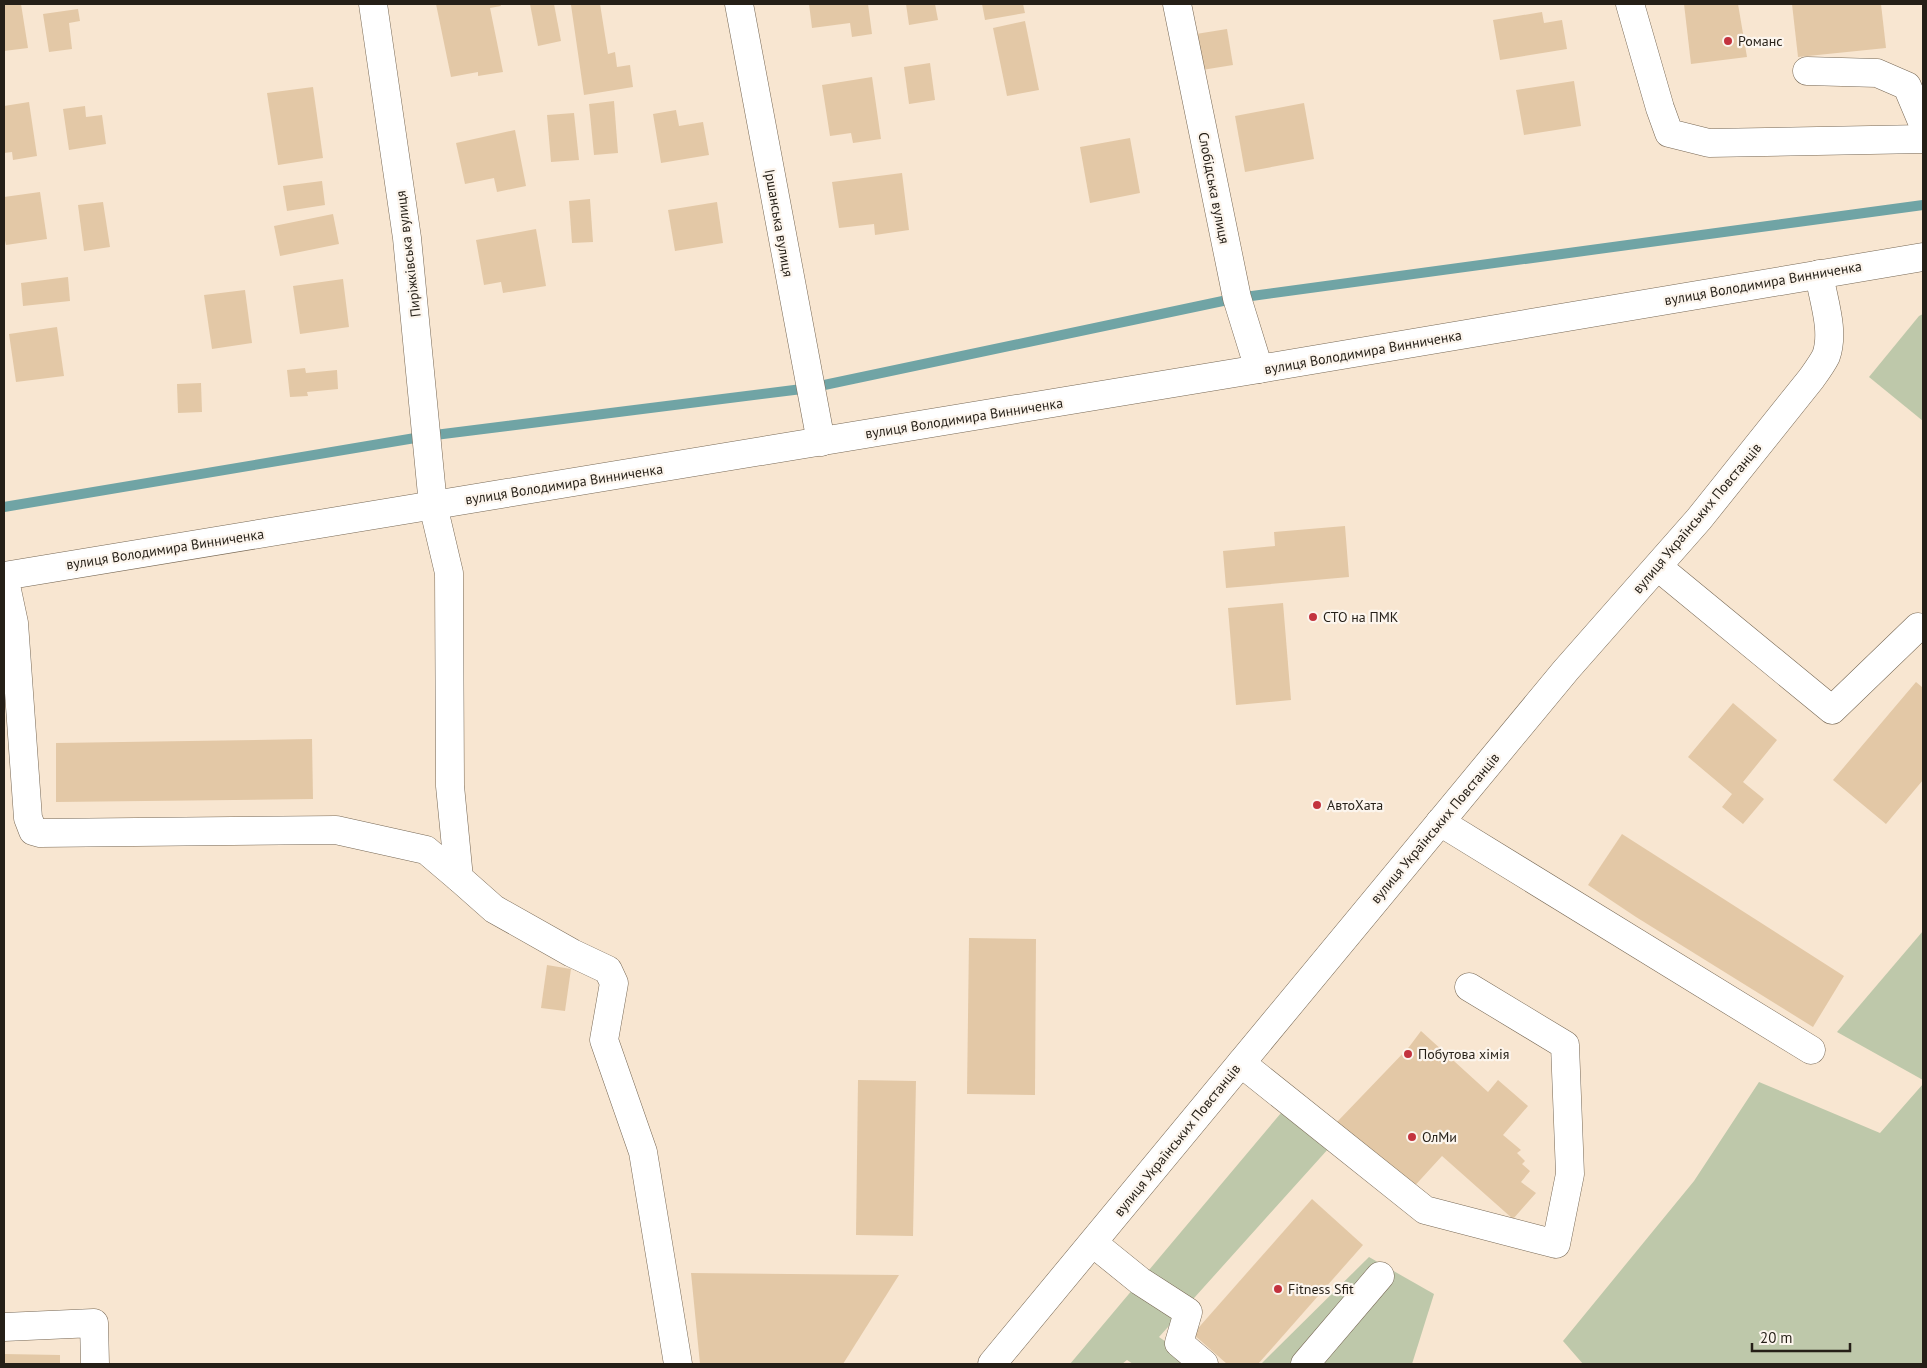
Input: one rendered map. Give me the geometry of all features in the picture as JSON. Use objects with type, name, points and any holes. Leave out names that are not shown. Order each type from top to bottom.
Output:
[{"type":"street","name":"Пиріжківська вулиця","points":[[374,4],[410,267],[433,505],[449,573],[450,786],[459,878]]},
{"type":"street","name":"Іршанська вулиця","points":[[739,4],[820,442]]},
{"type":"street","name":"Слобідська вулиця","points":[[1177,4],[1236,298],[1259,370]]},
{"type":"street","points":[[1630,4],[1669,133],[1709,144],[1923,139]]},
{"type":"street","points":[[1807,71],[1877,73],[1907,86],[1923,124]]},
{"type":"street","name":"вулиця Володимира Винниченка","points":[[4,576],[1259,370],[1923,256]]},
{"type":"street","name":"вулиця Українських Повстанців","points":[[992,1364],[1566,670],[1658,567],[1811,379],[1825,357],[1829,343],[1828,323],[1819,274]]},
{"type":"street","points":[[1658,567],[1832,710],[1918,627]]},
{"type":"street","points":[[4,576],[14,623],[28,818],[33,831],[40,833],[336,830],[426,850],[494,909],[572,953],[608,970],[614,984],[604,1040],[643,1152],[678,1364]]},
{"type":"street","points":[[1440,822],[1811,1050]]},
{"type":"street","points":[[1241,1063],[1425,1210],[1556,1244],[1570,1174],[1565,1045],[1469,987]]},
{"type":"street","points":[[1093,1243],[1140,1281],[1188,1312],[1180,1343],[1204,1364]]},
{"type":"street","points":[[1305,1364],[1380,1276]]},
{"type":"street","points":[[4,1327],[94,1323],[95,1364]]},
{"type":"green space","points":[[1923,314],[1923,421],[1869,377],[1919,316]]},
{"type":"green space","points":[[1923,931],[1923,1080],[1837,1032]]},
{"type":"green space","points":[[1759,1082],[1880,1133],[1923,1084],[1923,1364],[1583,1364],[1563,1341],[1694,1181]]},
{"type":"green space","points":[[1281,1113],[1329,1148],[1159,1337],[1189,1358],[1183,1364],[1133,1364],[1127,1360],[1122,1364],[1070,1364]]},
{"type":"green space","points":[[1369,1257],[1434,1294],[1412,1364],[1261,1364]]},
{"type":"building","points":[[21,4],[28,48],[4,51],[4,5]]},
{"type":"building","points":[[436,4],[500,4],[501,6],[490,8],[503,72],[478,76],[478,72],[451,77]]},
{"type":"building","points":[[530,4],[554,4],[561,41],[538,46]]},
{"type":"building","points":[[600,4],[608,54],[615,52],[617,67],[630,65],[633,87],[584,95],[571,5]]},
{"type":"building","points":[[809,4],[868,4],[872,34],[852,37],[850,23],[812,28]]},
{"type":"building","points":[[906,4],[935,4],[938,20],[909,25]]},
{"type":"building","points":[[982,4],[1023,4],[1025,13],[985,20]]},
{"type":"building","points":[[1684,4],[1738,4],[1747,57],[1691,64]]},
{"type":"building","points":[[1792,4],[1881,4],[1886,48],[1798,57]]},
{"type":"building","points":[[78,9],[80,21],[69,23],[72,49],[49,52],[43,14]]},
{"type":"building","points":[[1542,12],[1544,23],[1562,20],[1567,49],[1500,60],[1493,20]]},
{"type":"building","points":[[1025,21],[1039,90],[1007,96],[993,28]]},
{"type":"building","points":[[1227,29],[1233,65],[1202,70],[1196,34]]},
{"type":"building","points":[[930,63],[935,100],[909,104],[904,67]]},
{"type":"building","points":[[872,77],[881,139],[853,143],[851,133],[830,136],[822,85]]},
{"type":"building","points":[[1574,81],[1581,126],[1524,135],[1516,90]]},
{"type":"building","points":[[313,87],[323,158],[278,165],[267,93]]},
{"type":"building","points":[[614,101],[618,153],[594,155],[589,104]]},
{"type":"building","points":[[29,102],[37,156],[13,160],[12,152],[4,153],[4,106]]},
{"type":"building","points":[[1304,103],[1314,159],[1245,172],[1235,116]]},
{"type":"building","points":[[85,106],[86,117],[102,115],[106,144],[69,150],[63,109]]},
{"type":"building","points":[[676,110],[679,126],[703,122],[709,155],[661,163],[653,114]]},
{"type":"building","points":[[574,113],[579,160],[551,162],[547,115]]},
{"type":"building","points":[[515,130],[526,186],[497,192],[494,178],[465,184],[456,143]]},
{"type":"building","points":[[1130,138],[1140,193],[1090,203],[1080,147]]},
{"type":"building","points":[[902,173],[909,230],[875,235],[874,224],[839,228],[832,182]]},
{"type":"building","points":[[322,181],[325,205],[287,211],[283,186]]},
{"type":"building","points":[[40,192],[47,239],[6,245],[4,236],[4,197]]},
{"type":"building","points":[[590,199],[593,242],[572,243],[569,201]]},
{"type":"building","points":[[103,202],[110,247],[84,251],[78,205]]},
{"type":"building","points":[[717,202],[723,243],[675,251],[668,210]]},
{"type":"building","points":[[333,214],[339,244],[280,256],[274,226]]},
{"type":"building","points":[[536,229],[546,286],[503,293],[501,282],[484,285],[476,240]]},
{"type":"building","points":[[68,277],[70,301],[23,306],[21,283]]},
{"type":"building","points":[[343,279],[349,327],[300,334],[293,286]]},
{"type":"building","points":[[245,290],[252,343],[212,349],[204,295]]},
{"type":"building","points":[[57,327],[64,376],[16,382],[9,334]]},
{"type":"building","points":[[305,368],[306,373],[337,370],[338,389],[307,392],[308,396],[290,397],[287,370]]},
{"type":"building","points":[[201,383],[202,412],[178,413],[177,384]]},
{"type":"building","points":[[1345,526],[1349,577],[1226,588],[1223,551],[1275,546],[1274,532]]},
{"type":"building","points":[[1283,603],[1291,700],[1236,705],[1228,608]]},
{"type":"building","points":[[1916,682],[1923,686],[1923,780],[1886,824],[1833,780]]},
{"type":"building","points":[[1733,703],[1777,740],[1743,782],[1764,799],[1743,824],[1722,807],[1732,794],[1688,757]]},
{"type":"building","points":[[312,739],[313,799],[56,802],[56,743]]},
{"type":"building","points":[[1622,834],[1844,976],[1813,1027],[1588,885]]},
{"type":"building","points":[[969,938],[1036,939],[1035,1095],[967,1094]]},
{"type":"building","points":[[547,965],[571,969],[565,1011],[541,1008]]},
{"type":"building","points":[[1421,1031],[1488,1092],[1498,1080],[1528,1106],[1503,1135],[1521,1150],[1517,1153],[1525,1161],[1522,1164],[1530,1171],[1521,1182],[1536,1193],[1513,1219],[1442,1156],[1410,1191],[1337,1122],[1409,1047]]},
{"type":"building","points":[[858,1080],[916,1081],[913,1236],[856,1235]]},
{"type":"building","name":"Fitness Sfit","points":[[1312,1199],[1363,1245],[1258,1364],[1227,1364],[1193,1334]]},
{"type":"building","points":[[691,1273],[899,1275],[843,1364],[700,1364]]},
{"type":"building","points":[[4,1354],[60,1355],[60,1364],[4,1364]]},
{"type":"waterway","points":[[4,507],[427,436],[810,388],[1237,298],[1923,205]]},
{"type":"place","name":"Романс","points":[[1728,41]]},
{"type":"place","name":"СТО на ПМК","points":[[1313,617]]},
{"type":"place","name":"АвтоХата","points":[[1317,805]]},
{"type":"place","name":"Побутова хімія","points":[[1408,1054]]},
{"type":"place","name":"ОлМи","points":[[1412,1137]]},
{"type":"place","name":"Fitness Sfit","points":[[1278,1289]]}]
